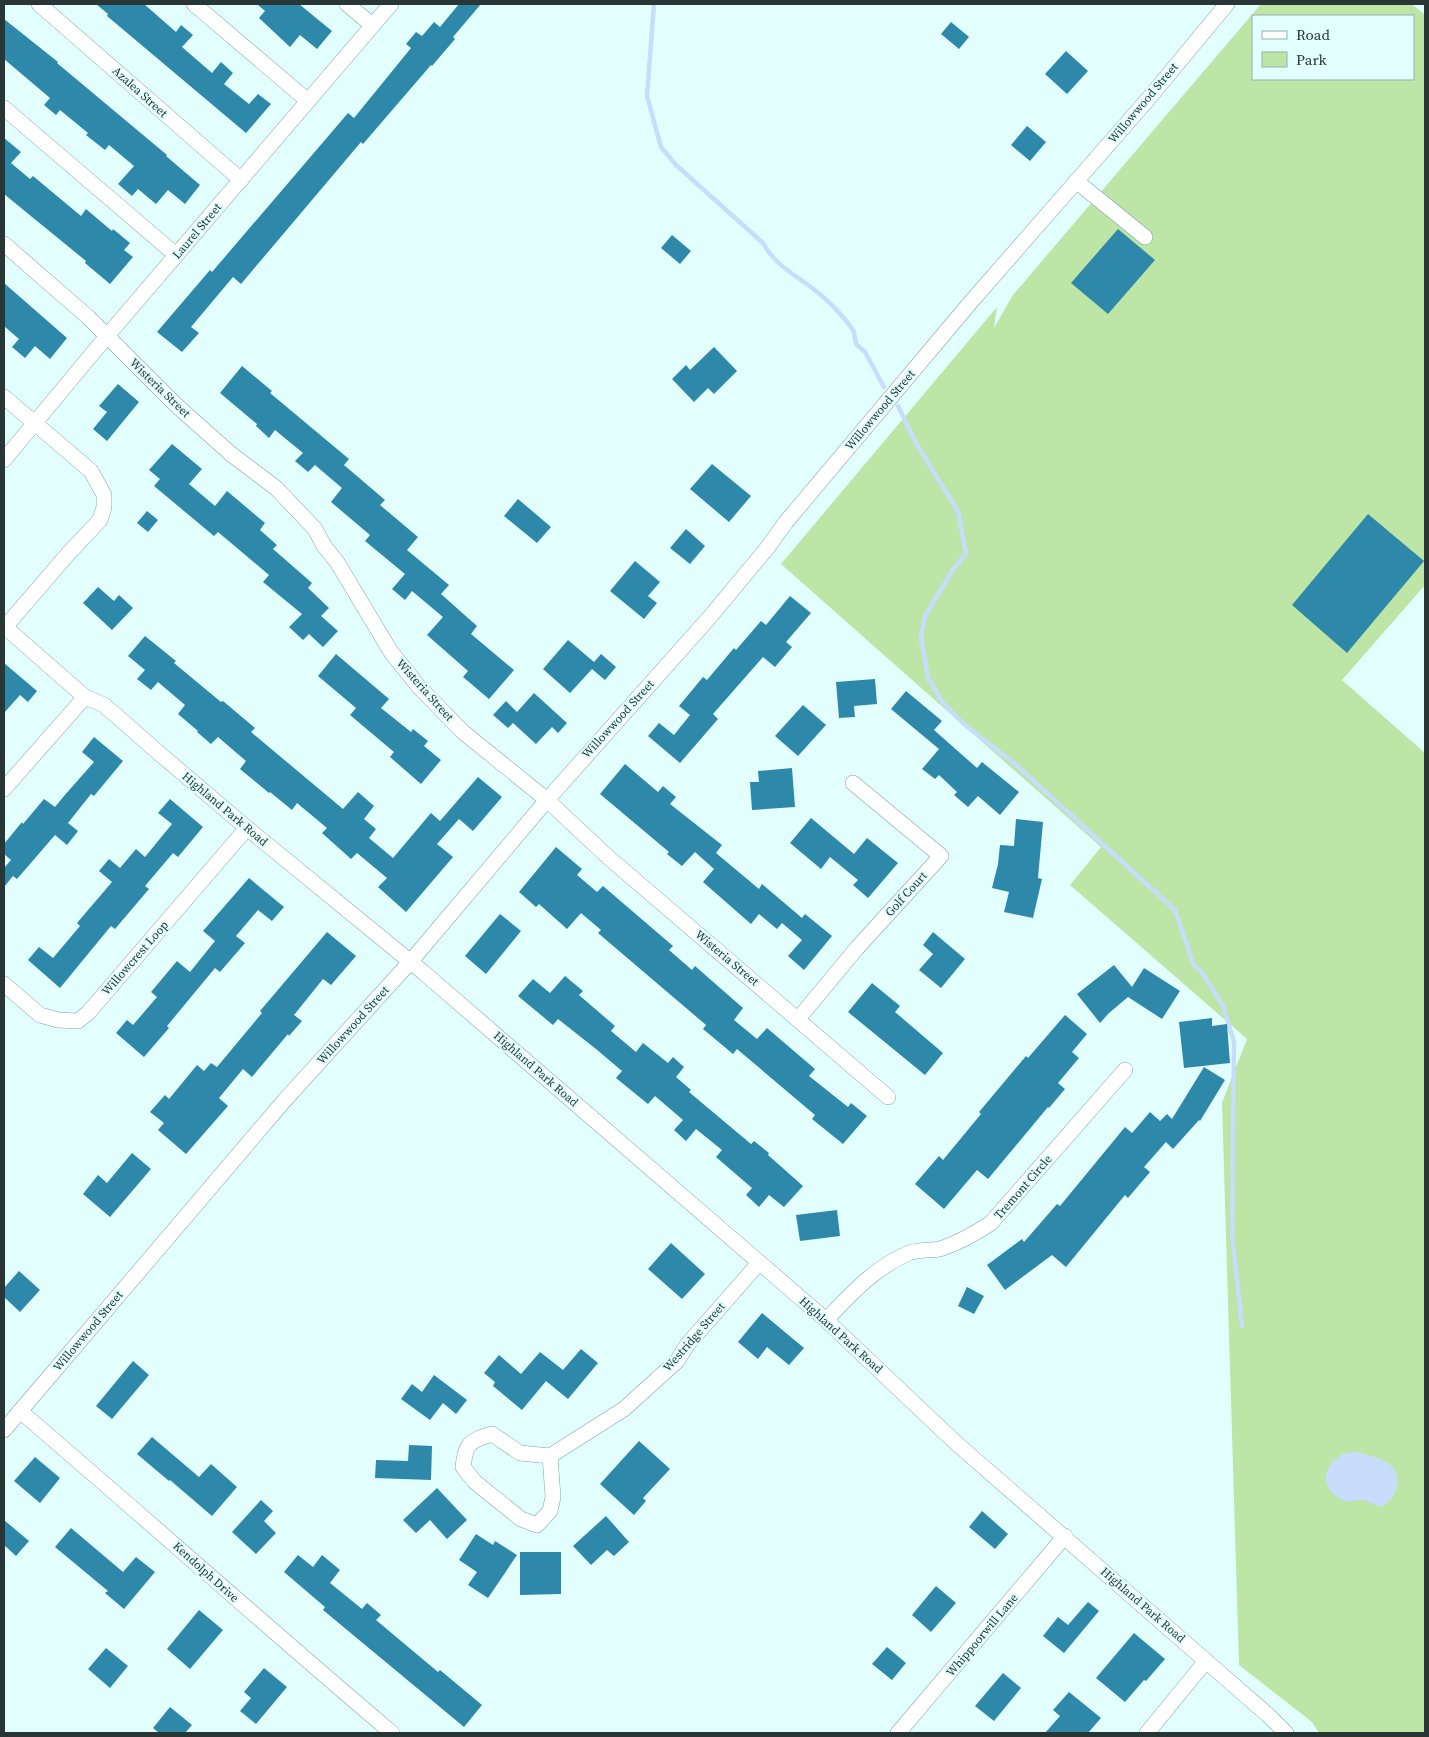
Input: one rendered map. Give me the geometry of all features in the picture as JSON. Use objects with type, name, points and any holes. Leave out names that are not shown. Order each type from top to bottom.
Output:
[{"type":"street","name":"Azalea Street","points":[[39,4],[241,180]]},
{"type":"street","points":[[194,4],[308,101]]},
{"type":"street","points":[[348,4],[372,26]]},
{"type":"street","name":"Laurel Street","points":[[4,460],[107,336],[391,4]]},
{"type":"street","name":"Willowwood Street","points":[[4,1430],[284,1100],[411,961],[547,800],[715,610],[939,339],[1149,98],[1227,4]]},
{"type":"street","points":[[4,108],[176,255]]},
{"type":"street","points":[[1076,181],[1145,237]]},
{"type":"street","name":"Wisteria Street","points":[[4,244],[88,317],[176,405],[231,454],[276,488],[315,530],[324,546],[337,562],[391,652],[419,687],[463,732],[547,800],[608,857],[888,1097]]},
{"type":"street","name":"Highland Park Road","points":[[4,397],[92,471],[104,495],[104,506],[100,520],[5,627],[84,697],[104,705],[247,828],[411,961],[826,1320],[956,1443],[1268,1714],[1286,1733]]},
{"type":"street","points":[[4,789],[84,697]]},
{"type":"street","name":"Golf Court","points":[[798,1019],[857,948],[941,856],[853,783]]},
{"type":"street","name":"Willowcrest Loop","points":[[4,984],[40,1015],[58,1020],[78,1021],[88,1013],[247,828]]},
{"type":"street","name":"Tremont Circle","points":[[826,1320],[855,1289],[884,1265],[912,1251],[939,1249],[976,1233],[992,1222],[1125,1070]]},
{"type":"street","name":"Westridge Street","points":[[550,1456],[624,1409],[677,1361],[687,1345],[759,1263]]},
{"type":"street","name":"Kendolph Drive","points":[[20,1411],[392,1733]]},
{"type":"street","points":[[492,1434],[520,1453],[550,1456],[553,1497],[550,1511],[537,1525],[521,1520],[474,1482],[463,1467],[465,1450],[474,1439],[492,1434]]},
{"type":"street","name":"Whippoorwill Lane","points":[[898,1733],[1065,1536]]},
{"type":"street","points":[[1146,1733],[1206,1660]]},
{"type":"green space","points":[[1261,4],[1412,4],[1425,15],[1425,585],[1342,680],[1425,753],[1425,1733],[1319,1733],[1312,1722],[1239,1665],[1222,1103],[1247,1039],[1070,885],[1101,847],[781,564],[997,307],[994,328],[1013,295]]},
{"type":"water","points":[[1358,1452],[1386,1462],[1395,1471],[1397,1486],[1395,1493],[1381,1507],[1363,1500],[1344,1501],[1331,1492],[1328,1486],[1326,1474],[1332,1463],[1345,1453]]},
{"type":"building","points":[[96,4],[144,4],[176,32],[181,25],[193,35],[182,47],[212,73],[221,62],[233,73],[224,84],[249,104],[258,94],[271,104],[246,133],[107,16],[108,14]]},
{"type":"building","points":[[257,4],[299,4],[332,31],[317,49],[300,35],[290,47],[259,18],[265,11]]},
{"type":"building","points":[[459,4],[481,4],[453,37],[455,39],[432,66],[363,144],[361,142],[241,284],[233,277],[191,327],[199,333],[182,352],[157,332],[210,270],[212,272],[348,113],[354,118],[411,48],[406,44],[416,32],[422,36],[434,22],[440,27]]},
{"type":"building","points":[[4,19],[58,62],[200,185],[185,204],[168,190],[156,204],[138,189],[132,196],[118,184],[134,166],[109,145],[105,150],[60,110],[56,115],[44,105],[50,98],[4,59]]},
{"type":"building","points":[[951,22],[969,37],[959,49],[941,34]]},
{"type":"building","points":[[1066,51],[1088,71],[1067,94],[1045,74]]},
{"type":"building","points":[[1027,126],[1046,142],[1030,161],[1011,145]]},
{"type":"building","points":[[4,138],[21,152],[11,163],[30,179],[33,176],[81,216],[86,209],[112,231],[113,229],[130,243],[124,250],[133,257],[110,284],[85,263],[86,261],[4,194]]},
{"type":"building","points":[[1118,229],[1155,260],[1108,314],[1071,283]]},
{"type":"building","points":[[672,235],[691,251],[680,264],[661,248]]},
{"type":"building","points":[[4,283],[67,338],[50,359],[35,346],[25,358],[12,347],[19,339],[4,326]]},
{"type":"building","points":[[714,347],[737,371],[714,394],[708,388],[694,402],[672,379],[686,365],[690,370]]},
{"type":"building","points":[[242,366],[272,391],[270,393],[349,459],[344,465],[385,500],[380,505],[418,537],[407,550],[449,585],[441,594],[477,626],[471,634],[514,670],[489,699],[463,677],[468,671],[427,635],[443,617],[412,591],[405,600],[392,589],[405,574],[365,541],[370,535],[331,502],[342,488],[315,465],[308,472],[295,461],[303,453],[275,430],[269,438],[256,426],[257,424],[220,393]]},
{"type":"building","points":[[118,384],[139,402],[107,441],[93,429],[107,412],[99,406]]},
{"type":"building","points":[[172,444],[202,469],[189,484],[215,506],[227,491],[265,523],[260,530],[277,545],[273,549],[312,583],[308,588],[329,608],[321,616],[338,631],[323,647],[309,634],[303,640],[289,627],[302,614],[263,582],[269,575],[218,532],[214,536],[154,486],[160,479],[149,470]]},
{"type":"building","points":[[712,464],[751,496],[729,522],[690,489]]},
{"type":"building","points":[[518,499],[551,527],[537,543],[504,516]]},
{"type":"building","points":[[147,511],[158,520],[148,532],[137,523]]},
{"type":"building","points":[[1368,514],[1424,561],[1347,653],[1292,605]]},
{"type":"building","points":[[686,529],[705,546],[690,564],[670,548]]},
{"type":"building","points":[[635,561],[660,582],[648,596],[657,603],[644,619],[610,591]]},
{"type":"building","points":[[98,587],[114,601],[119,595],[133,608],[112,630],[83,603]]},
{"type":"building","points":[[790,596],[811,613],[786,642],[792,647],[775,667],[763,657],[713,714],[718,719],[680,763],[648,736],[659,723],[674,735],[690,715],[679,706],[703,677],[707,680],[734,648],[736,650],[761,621],[766,625]]},
{"type":"building","points":[[145,636],[176,661],[174,663],[255,728],[251,732],[343,809],[358,792],[374,806],[364,819],[376,829],[369,838],[393,858],[431,813],[440,821],[478,777],[502,797],[473,831],[459,819],[437,844],[453,857],[406,912],[378,887],[387,878],[357,853],[351,859],[322,833],[327,828],[297,803],[292,810],[240,769],[246,761],[218,737],[211,744],[197,732],[178,714],[185,705],[158,682],[151,690],[137,679],[145,670],[128,656]]},
{"type":"building","points":[[568,640],[594,662],[601,654],[616,667],[605,680],[592,669],[570,693],[543,669]]},
{"type":"building","points":[[336,654],[389,699],[381,708],[411,732],[413,729],[428,741],[424,746],[441,760],[421,784],[390,757],[394,752],[350,715],[356,708],[318,676]]},
{"type":"building","points":[[4,663],[37,691],[28,702],[20,695],[4,713]]},
{"type":"building","points":[[875,679],[877,704],[854,706],[855,717],[839,718],[836,682]]},
{"type":"building","points":[[906,691],[942,721],[934,730],[977,768],[982,762],[1019,792],[1000,815],[978,796],[968,807],[954,795],[957,792],[939,775],[935,779],[922,769],[939,749],[891,709]]},
{"type":"building","points":[[534,693],[567,723],[558,733],[552,727],[536,744],[513,723],[508,728],[493,715],[506,701],[517,712]]},
{"type":"building","points":[[803,705],[826,725],[798,756],[775,736]]},
{"type":"building","points":[[94,737],[123,761],[94,796],[91,794],[68,823],[78,831],[67,845],[55,835],[17,879],[13,876],[4,887],[4,868],[11,860],[4,854],[4,844],[44,799],[55,807],[94,762],[82,752]]},
{"type":"building","points":[[625,764],[658,792],[663,786],[676,797],[670,804],[722,845],[716,853],[759,889],[762,884],[802,918],[805,914],[832,936],[804,970],[788,956],[802,940],[782,923],[777,929],[759,914],[751,924],[703,882],[714,869],[695,852],[682,866],[667,854],[669,852],[600,794]]},
{"type":"building","points":[[792,768],[795,807],[752,810],[750,782],[759,782],[758,771]]},
{"type":"building","points":[[170,799],[203,827],[178,857],[173,853],[145,886],[149,889],[115,929],[111,926],[60,988],[28,960],[39,947],[53,958],[80,926],[77,923],[112,882],[99,871],[109,859],[120,868],[136,849],[145,857],[172,824],[158,813]]},
{"type":"building","points":[[811,818],[854,854],[867,838],[898,863],[868,898],[853,885],[858,880],[830,857],[821,869],[790,843]]},
{"type":"building","points":[[1016,819],[1043,822],[1038,878],[1042,879],[1033,918],[1004,912],[1009,892],[992,888],[998,864],[1000,845],[1014,846]]},
{"type":"building","points":[[556,847],[582,869],[577,875],[597,892],[603,886],[673,946],[669,950],[692,970],[695,966],[743,1008],[734,1020],[757,1039],[767,1028],[815,1069],[809,1076],[848,1107],[851,1103],[867,1116],[843,1144],[812,1119],[815,1115],[737,1049],[733,1054],[703,1029],[706,1025],[598,933],[601,930],[581,913],[567,929],[539,904],[536,907],[519,892]]},
{"type":"building","points":[[249,878],[284,907],[272,921],[258,910],[236,936],[245,943],[220,972],[215,968],[144,1057],[116,1033],[127,1020],[133,1025],[157,997],[151,992],[177,961],[190,972],[215,941],[203,931]]},
{"type":"building","points":[[500,914],[521,931],[486,974],[465,956]]},
{"type":"building","points":[[327,932],[356,956],[331,985],[323,979],[294,1015],[302,1021],[289,1036],[288,1034],[252,1077],[243,1069],[219,1098],[228,1106],[186,1154],[158,1130],[164,1123],[150,1112],[165,1095],[169,1099],[197,1065],[204,1071],[211,1063],[217,1067],[262,1013],[260,1011]]},
{"type":"building","points":[[933,932],[965,959],[941,988],[919,970],[933,954],[923,945]]},
{"type":"building","points":[[1114,965],[1132,987],[1144,968],[1180,991],[1162,1019],[1128,997],[1100,1023],[1077,994]]},
{"type":"building","points":[[565,976],[583,991],[579,995],[615,1026],[611,1031],[636,1052],[643,1043],[668,1063],[673,1057],[684,1067],[676,1077],[691,1090],[689,1092],[751,1144],[754,1141],[769,1153],[768,1155],[803,1186],[784,1207],[769,1195],[759,1207],[746,1195],[752,1188],[716,1157],[722,1150],[696,1129],[686,1141],[674,1130],[683,1120],[655,1096],[648,1104],[616,1078],[622,1071],[596,1049],[558,1019],[553,1025],[518,996],[533,979],[550,993]]},
{"type":"building","points":[[872,983],[900,1006],[895,1012],[943,1053],[925,1075],[848,1012]]},
{"type":"building","points":[[1065,1015],[1087,1034],[1072,1052],[1079,1058],[1058,1083],[1065,1089],[988,1179],[977,1170],[944,1209],[915,1184],[939,1156],[943,1160],[981,1114],[979,1112],[1026,1056],[1028,1058]]},
{"type":"building","points":[[1212,1018],[1212,1026],[1227,1024],[1230,1063],[1184,1068],[1179,1022]]},
{"type":"building","points":[[1204,1067],[1225,1080],[1200,1121],[1173,1149],[1166,1142],[1144,1167],[1150,1172],[1128,1198],[1125,1195],[1066,1267],[1052,1255],[1005,1290],[987,1265],[1022,1239],[1024,1242],[1057,1204],[1060,1206],[1125,1127],[1132,1133],[1150,1112],[1160,1121],[1167,1114],[1172,1119]]},
{"type":"building","points":[[132,1153],[151,1169],[110,1217],[83,1194],[98,1175],[107,1183]]},
{"type":"building","points":[[837,1210],[840,1236],[800,1241],[796,1215]]},
{"type":"building","points":[[671,1243],[705,1274],[682,1299],[648,1269]]},
{"type":"building","points":[[19,1271],[40,1290],[20,1312],[4,1297],[4,1288]]},
{"type":"building","points":[[967,1287],[984,1296],[974,1314],[958,1306]]},
{"type":"building","points":[[762,1313],[804,1348],[789,1365],[767,1347],[758,1359],[738,1342]]},
{"type":"building","points":[[581,1349],[598,1363],[568,1399],[546,1381],[522,1410],[493,1386],[495,1382],[484,1373],[499,1355],[521,1374],[540,1352],[563,1370]]},
{"type":"building","points":[[133,1361],[149,1375],[112,1419],[96,1406]]},
{"type":"building","points":[[434,1375],[467,1400],[456,1414],[443,1403],[430,1420],[401,1399],[412,1384],[422,1392]]},
{"type":"building","points":[[152,1437],[199,1477],[211,1464],[237,1487],[212,1516],[137,1454]]},
{"type":"building","points":[[639,1441],[670,1469],[643,1498],[646,1501],[634,1515],[600,1484]]},
{"type":"building","points":[[409,1445],[432,1446],[431,1480],[375,1478],[376,1460],[408,1461]]},
{"type":"building","points":[[35,1457],[60,1478],[40,1503],[14,1481]]},
{"type":"building","points":[[437,1488],[467,1520],[447,1539],[430,1520],[416,1533],[403,1520]]},
{"type":"building","points":[[261,1500],[273,1511],[264,1521],[276,1533],[256,1554],[232,1532]]},
{"type":"building","points":[[982,1511],[1008,1534],[995,1549],[969,1527]]},
{"type":"building","points":[[606,1516],[629,1542],[614,1556],[607,1550],[591,1565],[573,1546]]},
{"type":"building","points":[[4,1520],[29,1541],[16,1556],[4,1545]]},
{"type":"building","points":[[71,1528],[123,1572],[136,1557],[155,1572],[124,1609],[105,1593],[108,1591],[55,1547]]},
{"type":"building","points":[[476,1534],[493,1545],[495,1541],[517,1555],[488,1598],[468,1585],[477,1572],[459,1560]]},
{"type":"building","points":[[520,1552],[561,1552],[561,1594],[520,1595]]},
{"type":"building","points":[[298,1555],[313,1567],[322,1555],[340,1570],[330,1583],[362,1609],[367,1603],[381,1615],[376,1620],[438,1672],[440,1670],[482,1705],[464,1727],[323,1610],[325,1607],[284,1572]]},
{"type":"building","points":[[936,1586],[956,1603],[931,1632],[912,1615]]},
{"type":"building","points":[[1088,1602],[1099,1611],[1064,1653],[1043,1636],[1058,1617],[1068,1625]]},
{"type":"building","points":[[199,1610],[223,1630],[190,1669],[167,1649]]},
{"type":"building","points":[[1134,1633],[1165,1659],[1125,1702],[1096,1678]]},
{"type":"building","points":[[887,1647],[906,1663],[892,1680],[872,1664]]},
{"type":"building","points":[[106,1648],[128,1666],[110,1688],[88,1669]]},
{"type":"building","points":[[264,1668],[287,1687],[256,1724],[240,1711],[251,1698],[244,1692]]},
{"type":"building","points":[[1003,1673],[1021,1688],[994,1721],[975,1706]]},
{"type":"building","points":[[1069,1692],[1101,1718],[1088,1733],[1045,1733],[1060,1716],[1053,1710]]},
{"type":"building","points":[[170,1707],[192,1725],[185,1733],[159,1733],[153,1728]]},
{"type":"waterway","points":[[654,4],[647,96],[661,147],[676,165],[763,243],[781,265],[810,286],[837,311],[854,332],[856,344],[865,352],[884,387]]},
{"type":"waterway","points":[[898,406],[917,445],[958,511],[966,554],[954,568],[925,616],[921,637],[928,678],[943,703],[965,725],[1015,764],[1175,910],[1194,966],[1201,971],[1223,1006],[1234,1042],[1232,1235],[1242,1326]]}]
